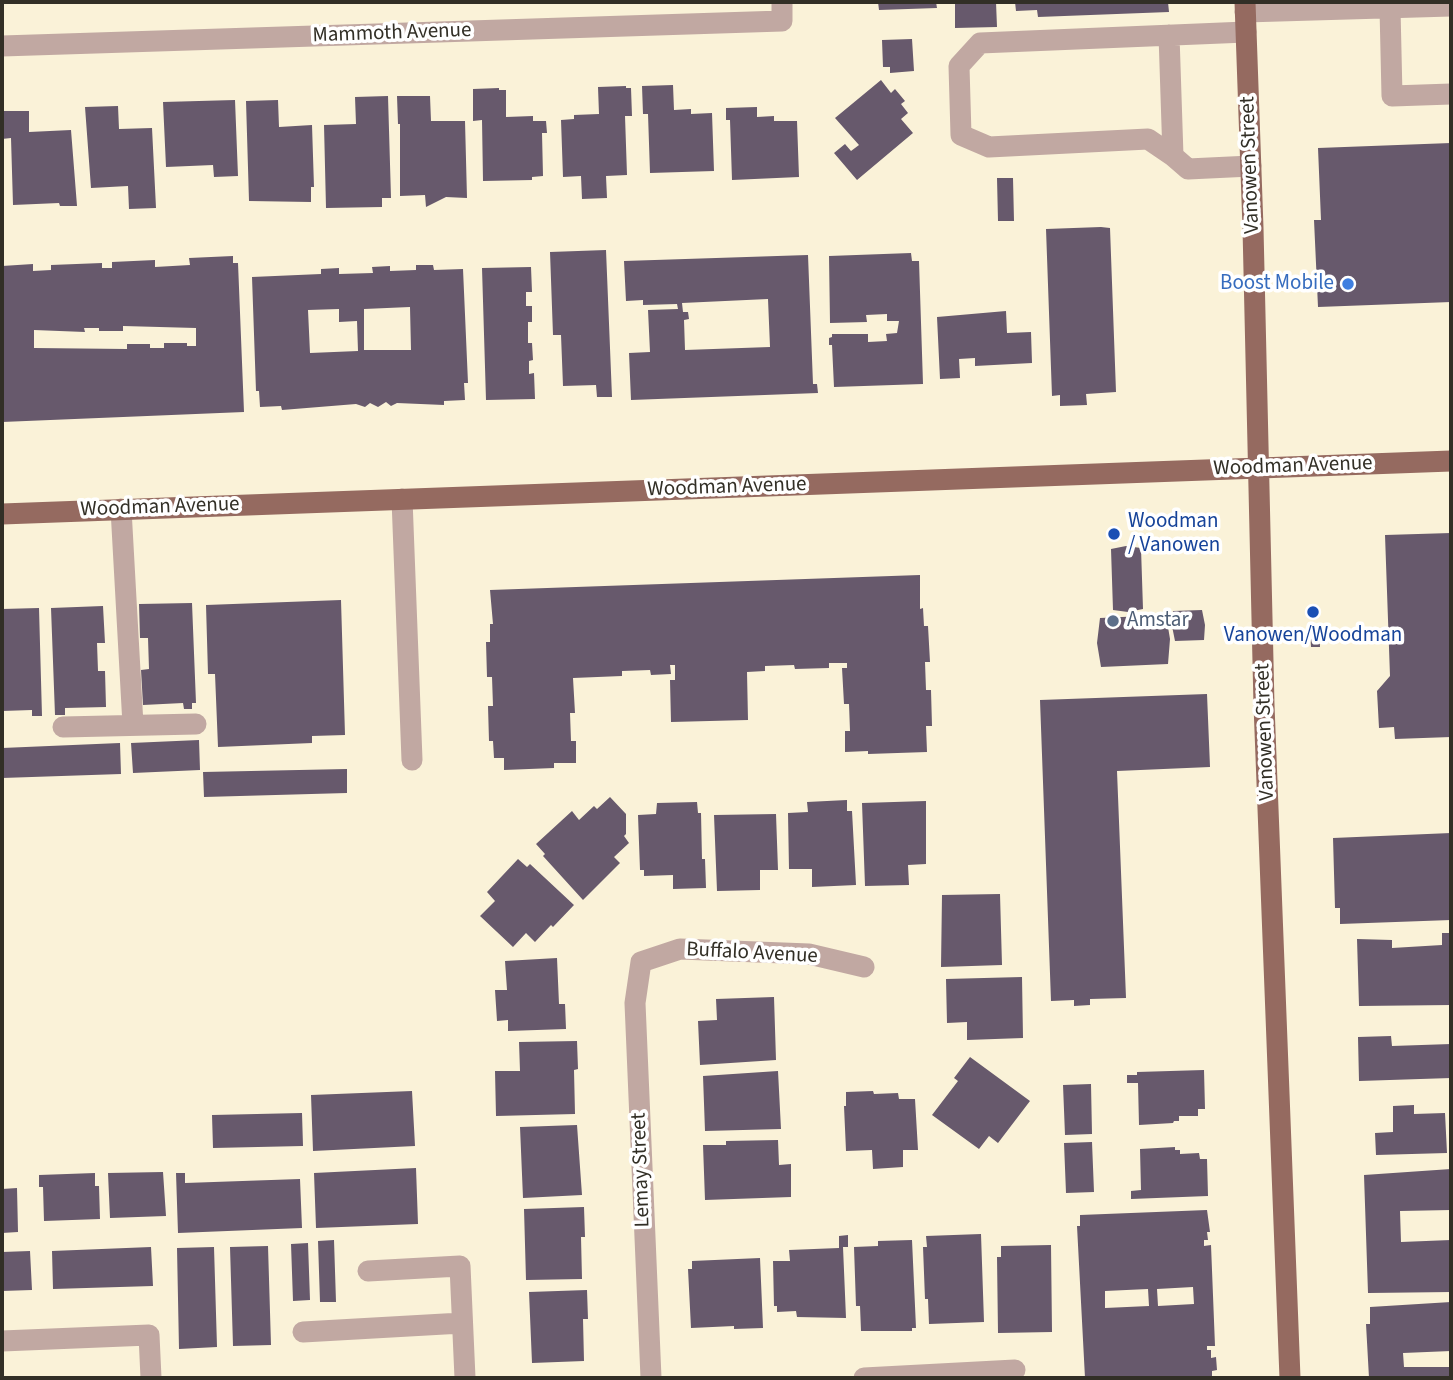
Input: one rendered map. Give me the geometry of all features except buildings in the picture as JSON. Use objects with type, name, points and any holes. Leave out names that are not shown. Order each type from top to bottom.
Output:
[{"type":"main road","name":"Vanowen Street","points":[[1246,15],[1264,705],[1290,1378]]},
{"type":"main road","name":"Woodman Avenue","points":[[2,514],[1451,461]]},
{"type":"street","points":[[1251,166],[1188,169],[1149,139],[989,147],[961,135],[959,66],[980,43],[1168,35],[1246,15],[1451,6]]},
{"type":"street","points":[[1390,8],[1392,96],[1451,94]]},
{"type":"street","name":"Mammoth Avenue","points":[[2,46],[782,12]]},
{"type":"street","points":[[1168,35],[1173,156]]},
{"type":"street","points":[[402,499],[412,760]]},
{"type":"street","points":[[121,509],[133,725]]},
{"type":"street","points":[[63,727],[196,724]]},
{"type":"street","name":"Buffalo Avenue","points":[[641,962],[680,949],[809,954],[864,967]]},
{"type":"street","name":"Lemay Street","points":[[641,962],[635,1003],[651,1378]]},
{"type":"street","points":[[368,1271],[460,1266],[465,1378]]},
{"type":"street","points":[[303,1332],[462,1323]]},
{"type":"street","points":[[2,1341],[149,1335],[151,1378]]},
{"type":"street","points":[[864,1378],[1015,1370]]},
{"type":"place","name":"Boost Mobile","points":[[1348,284]]},
{"type":"place","name":"Woodman / Vanowen","points":[[1114,534]]},
{"type":"place","name":"Vanowen/Woodman","points":[[1313,612]]},
{"type":"place","name":"Amstar","points":[[1113,621]]}]
